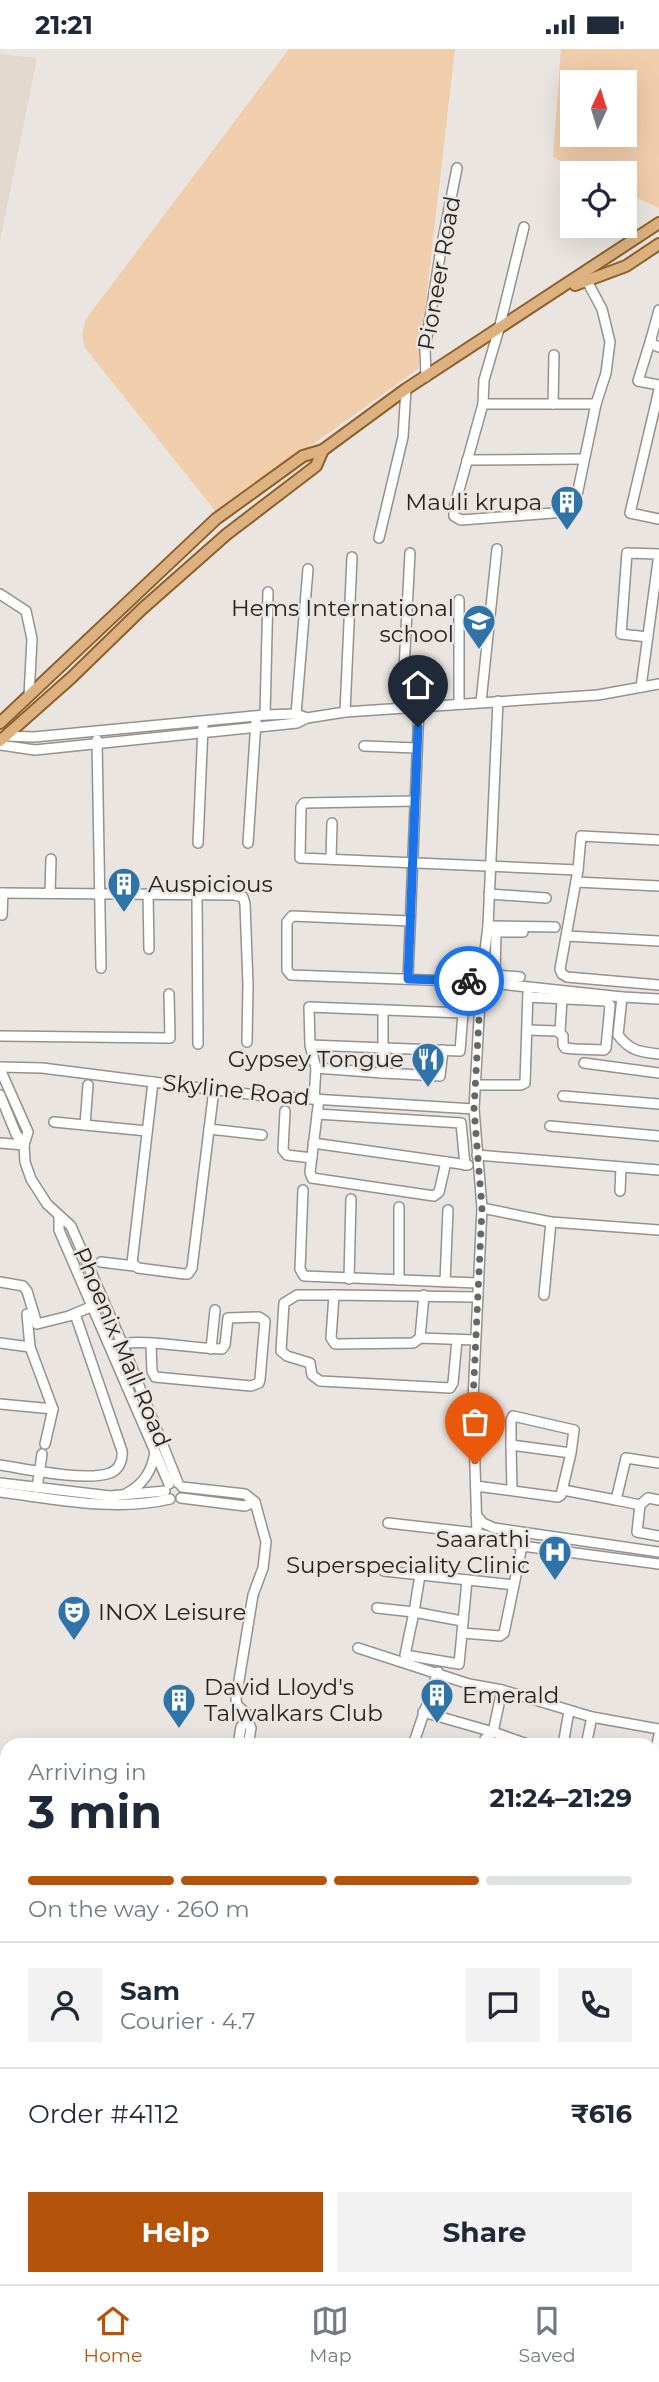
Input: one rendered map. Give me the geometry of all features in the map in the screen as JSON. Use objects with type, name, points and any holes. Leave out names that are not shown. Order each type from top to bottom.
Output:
[{"type":"main road","points":[[0,723],[216,519],[295,461],[323,450],[406,389],[659,223]]},
{"type":"main road","points":[[556,292],[626,266],[659,244]]},
{"type":"main road","points":[[3,741],[142,609],[227,534],[316,466],[323,450]]},
{"type":"main road","points":[[295,461],[305,474]]},
{"type":"street","name":"Pioneer Road","points":[[426,377],[425,349],[457,169]]},
{"type":"street","points":[[524,227],[484,380],[483,404],[454,509],[454,516],[461,520],[566,512],[576,500],[583,459],[606,373],[610,342],[603,309],[587,281]]},
{"type":"street","points":[[659,310],[638,381],[659,388],[630,513],[659,519]]},
{"type":"street","points":[[651,339],[652,344],[659,347]]},
{"type":"street","points":[[553,404],[554,355]]},
{"type":"street","points":[[379,538],[403,437],[406,389]]},
{"type":"street","points":[[483,404],[596,404]]},
{"type":"street","points":[[467,460],[583,459]]},
{"type":"street","points":[[481,702],[497,549]]},
{"type":"street","points":[[402,708],[410,553]]},
{"type":"street","points":[[641,687],[648,637],[659,554],[627,553],[621,634],[648,637]]},
{"type":"street","points":[[345,712],[352,557]]},
{"type":"street","points":[[296,714],[308,569]]},
{"type":"street","points":[[248,843],[256,727],[261,715],[268,592]]},
{"type":"street","points":[[0,594],[26,611],[32,639],[29,696]]},
{"type":"street","points":[[459,600],[459,703]]},
{"type":"street","points":[[3,741],[35,750],[297,723],[307,718],[345,712],[598,695],[659,684]]},
{"type":"street","points":[[498,701],[489,894],[490,930],[495,975],[520,977]]},
{"type":"street","points":[[408,979],[419,706]]},
{"type":"street","points":[[3,741],[261,715],[296,714],[307,718]]},
{"type":"street","points":[[198,843],[203,720]]},
{"type":"street","points":[[97,731],[101,968]]},
{"type":"street","points":[[364,746],[417,748]]},
{"type":"street","points":[[415,801],[304,803],[301,807],[300,857],[578,870]]},
{"type":"street","points":[[331,859],[332,823]]},
{"type":"street","points":[[659,840],[580,836],[578,870],[560,969],[567,977],[659,985]]},
{"type":"street","points":[[50,893],[51,859]]},
{"type":"street","points":[[576,882],[659,886]]},
{"type":"street","points":[[2,915],[1,893],[239,895],[245,901],[247,1042]]},
{"type":"street","points":[[148,894],[149,949]]},
{"type":"street","points":[[197,894],[198,1044]]},
{"type":"street","points":[[489,894],[546,898]]},
{"type":"street","points":[[410,921],[292,916],[287,922],[287,970],[292,975],[481,982],[562,999],[606,1001],[610,1005],[604,1050],[565,1048],[560,1033],[562,999]]},
{"type":"street","points":[[490,930],[555,927]]},
{"type":"street","points":[[490,930],[523,932]]},
{"type":"street","points":[[477,1533],[473,1400],[482,1208],[474,1109],[481,982],[490,930]]},
{"type":"street","points":[[567,936],[659,941]]},
{"type":"street","points":[[528,992],[659,999]]},
{"type":"street","points":[[475,1085],[525,1083],[528,992]]},
{"type":"street","points":[[0,1036],[170,1038],[169,994]]},
{"type":"street","points":[[617,996],[618,1035],[629,1048],[659,1054]]},
{"type":"street","points":[[446,1162],[439,1192],[433,1196],[310,1176],[317,1114],[316,1068],[310,1045],[309,1007],[463,1013],[460,1051]]},
{"type":"street","points":[[383,1010],[383,1073]]},
{"type":"street","points":[[528,1030],[560,1033]]},
{"type":"street","points":[[310,1045],[477,1052]]},
{"type":"street","points":[[316,1068],[440,1076],[443,1050]]},
{"type":"street","points":[[584,1063],[659,1073]]},
{"type":"street","points":[[0,1068],[28,1132],[24,1145]]},
{"type":"street","name":"Skyline Road","points":[[0,1068],[42,1068],[316,1099],[474,1109]]},
{"type":"street","points":[[134,1266],[131,1258],[153,1082]]},
{"type":"street","points":[[85,1125],[88,1085]]},
{"type":"street","points":[[101,1262],[184,1274],[191,1271],[214,1089]]},
{"type":"street","points":[[0,1095],[16,1134],[24,1145]]},
{"type":"street","points":[[563,1096],[659,1104]]},
{"type":"street","points":[[285,1111],[283,1150],[287,1155],[312,1158]]},
{"type":"street","points":[[317,1114],[461,1123],[464,1164]]},
{"type":"street","points":[[54,1122],[147,1131]]},
{"type":"street","points":[[550,1126],[659,1136]]},
{"type":"street","points":[[209,1129],[262,1135]]},
{"type":"street","points":[[0,1143],[24,1145]]},
{"type":"street","points":[[313,1143],[477,1166]]},
{"type":"street","name":"Phoenix Mall Road","points":[[24,1145],[25,1163],[32,1179],[47,1204],[71,1226],[122,1343],[155,1451],[173,1489]]},
{"type":"street","points":[[477,1155],[659,1170]]},
{"type":"street","points":[[620,1191],[621,1167]]},
{"type":"street","points":[[303,1190],[301,1274],[308,1277],[477,1283]]},
{"type":"street","points":[[349,1279],[351,1199]]},
{"type":"street","points":[[399,1206],[399,1280]]},
{"type":"street","points":[[482,1208],[551,1222],[659,1230]]},
{"type":"street","points":[[445,1282],[447,1210]]},
{"type":"street","name":"Phoenix Mall Road","points":[[59,1217],[59,1230],[141,1404],[173,1489]]},
{"type":"street","points":[[544,1295],[551,1222]]},
{"type":"street","points":[[0,1282],[23,1286],[37,1324],[75,1314],[93,1306]]},
{"type":"street","points":[[457,1340],[453,1383],[450,1388],[320,1381],[312,1375],[310,1363],[287,1356],[281,1351],[280,1345],[284,1303],[296,1295],[476,1297]]},
{"type":"street","points":[[334,1295],[331,1338],[335,1344],[413,1343],[420,1338],[475,1341]]},
{"type":"street","points":[[420,1338],[424,1295]]},
{"type":"street","points":[[211,1349],[215,1310]]},
{"type":"street","points":[[27,1314],[30,1347],[53,1409],[37,1488]]},
{"type":"street","points":[[0,1465],[98,1476],[113,1472],[123,1457],[75,1314]]},
{"type":"street","points":[[111,1345],[151,1344],[211,1349],[225,1347],[228,1318],[264,1319],[260,1378],[258,1383],[251,1386],[155,1377],[152,1371],[151,1344]]},
{"type":"street","points":[[0,1343],[30,1347]]},
{"type":"street","points":[[0,1404],[53,1409]]},
{"type":"street","points":[[476,1486],[558,1497],[571,1453],[574,1430],[517,1415],[511,1418],[512,1490]]},
{"type":"street","points":[[512,1445],[571,1453]]},
{"type":"street","points":[[122,1496],[141,1484],[149,1474],[155,1451]]},
{"type":"street","points":[[616,1500],[626,1458],[659,1462]]},
{"type":"street","points":[[0,1483],[20,1490],[108,1505],[150,1503],[173,1489]]},
{"type":"street","points":[[0,1492],[37,1488],[122,1496],[173,1489],[244,1494],[255,1502],[266,1542],[263,1568],[253,1595],[236,1699],[237,1705],[247,1714],[251,1728],[249,1738]]},
{"type":"street","points":[[173,1489],[175,1500],[180,1497],[245,1506],[255,1502]]},
{"type":"street","points":[[562,1490],[640,1505]]},
{"type":"street","points":[[635,1560],[640,1505],[648,1498],[659,1500]]},
{"type":"street","points":[[476,1515],[483,1523],[494,1528],[659,1552]]},
{"type":"street","points":[[388,1523],[477,1533],[522,1546],[659,1564]]},
{"type":"street","points":[[637,1532],[659,1536]]},
{"type":"street","points":[[462,1633],[500,1636],[505,1633],[522,1546]]},
{"type":"street","points":[[384,1571],[514,1585]]},
{"type":"street","points":[[420,1575],[405,1655],[459,1664],[467,1580]]},
{"type":"street","points":[[377,1608],[462,1621]]},
{"type":"street","points":[[358,1648],[469,1684],[502,1690],[569,1711],[659,1729]]},
{"type":"street","points":[[415,1738],[438,1672]]},
{"type":"street","points":[[486,1738],[493,1732],[502,1690]]},
{"type":"street","points":[[564,1738],[569,1711]]},
{"type":"street","points":[[423,1712],[510,1738]]},
{"type":"street","points":[[588,1738],[592,1717]]},
{"type":"street","points":[[240,1738],[247,1720]]},
{"type":"shaded area","points":[[289,49],[455,49],[418,369],[217,513],[85,348],[82,334],[86,319]]},
{"type":"shaded area","points":[[561,49],[659,49],[659,208],[637,198],[637,161],[561,161],[553,157]]},
{"type":"shaded area","points":[[0,54],[37,58],[0,241]]},
{"type":"way so far","points":[[469,981],[481,982],[474,1109],[482,1208],[473,1400],[475,1464]]},
{"type":"place","name":"Mauli krupa","points":[[567,532]]},
{"type":"place","name":"Hems International school","points":[[479,651]]},
{"type":"place","name":"Auspicious","points":[[124,914]]},
{"type":"place","name":"Gypsey Tongue","points":[[428,1089]]},
{"type":"place","name":"Saarathi Superspeciality Clinic","points":[[555,1582]]},
{"type":"place","name":"INOX Leisure","points":[[74,1642]]},
{"type":"place","name":"Emerald","points":[[437,1725]]},
{"type":"place","name":"David Lloyd's Talwalkars Club","points":[[179,1730]]},
{"type":"route","points":[[418,727],[408,979],[469,981]]}]
